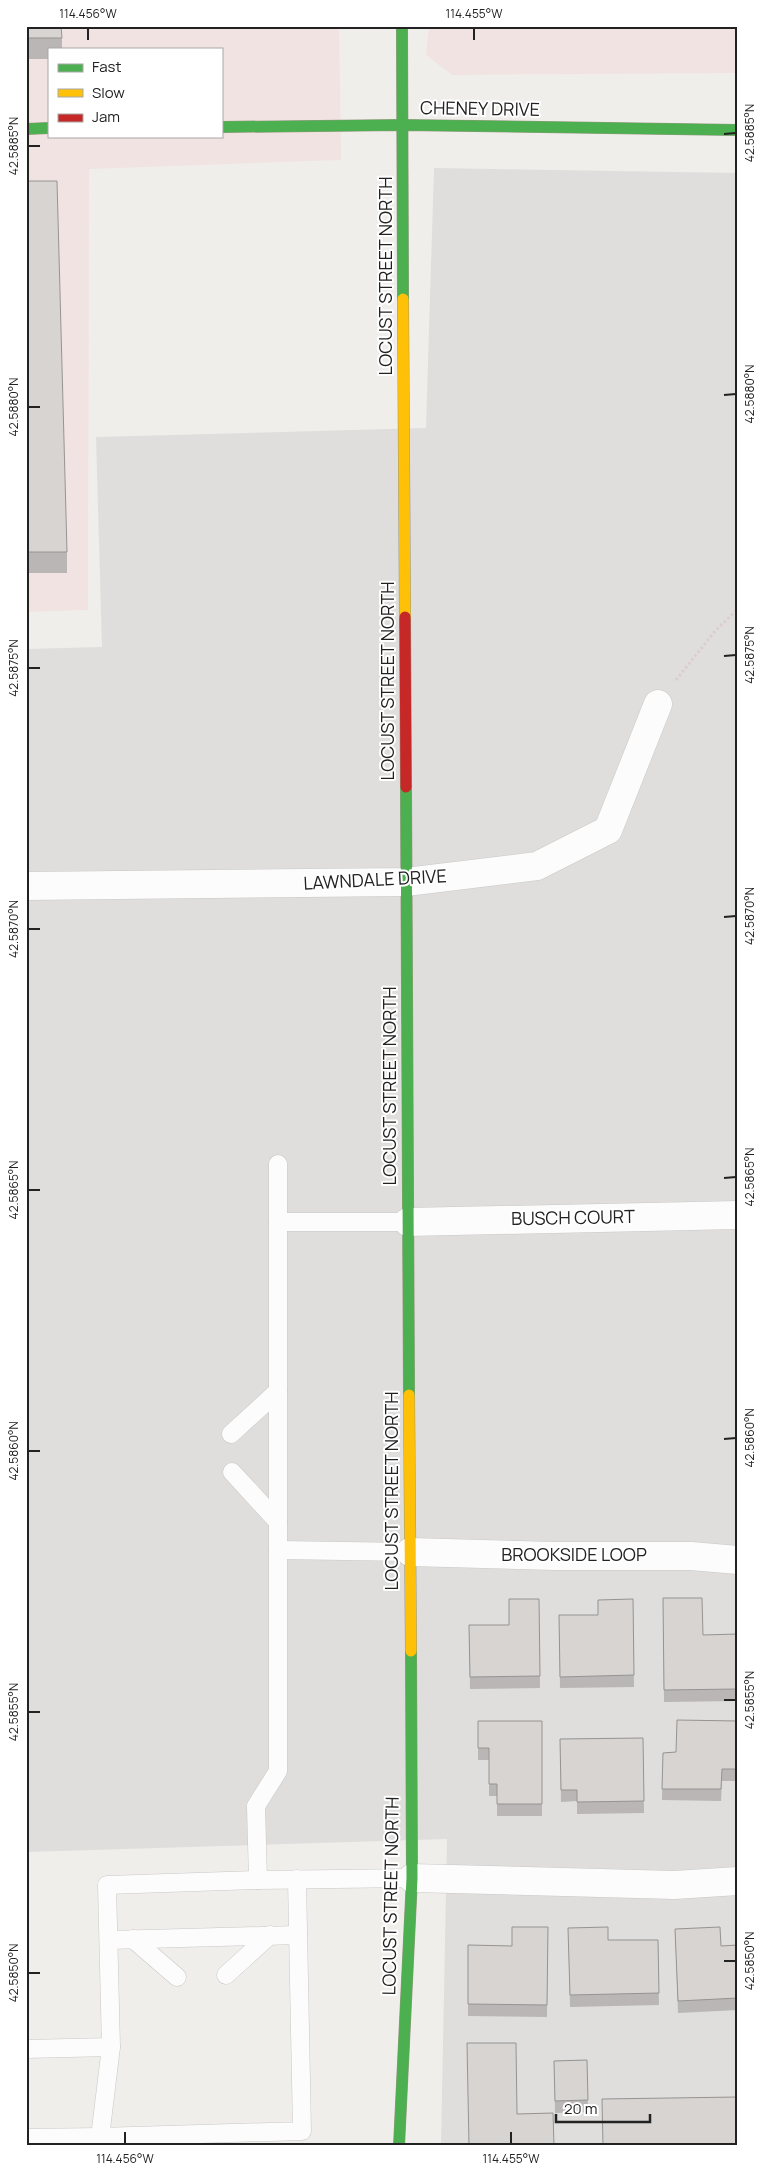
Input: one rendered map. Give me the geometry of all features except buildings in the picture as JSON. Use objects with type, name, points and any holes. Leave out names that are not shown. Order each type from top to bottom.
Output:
[{"type":"street","name":"LOCUST STREET NORTH","points":[[399,2146],[412,1878],[402,26]]},
{"type":"street","name":"CHENEY DRIVE","points":[[222,127],[402,125],[738,130]]},
{"type":"street","points":[[26,129],[48,128]]},
{"type":"street","name":"LAWNDALE DRIVE","points":[[26,886],[406,882],[537,866],[608,830],[658,704]]},
{"type":"street","name":"BUSCH COURT","points":[[408,1222],[738,1215]]},
{"type":"street","name":"BROOKSIDE LOOP","points":[[410,1552],[556,1556],[691,1556],[738,1560]]},
{"type":"street","points":[[412,1878],[674,1885],[738,1881]]},
{"type":"lane","points":[[258,1880],[256,1806],[278,1771],[278,1164]]},
{"type":"lane","points":[[278,1222],[408,1222]]},
{"type":"lane","points":[[231,1434],[278,1391]]},
{"type":"lane","points":[[232,1472],[278,1522]]},
{"type":"lane","points":[[278,1550],[410,1552]]},
{"type":"lane","points":[[96,2141],[111,2047],[107,1885],[258,1880],[412,1878]]},
{"type":"lane","points":[[26,2138],[96,2141],[302,2131],[297,1880]]},
{"type":"lane","points":[[226,1975],[270,1935]]},
{"type":"lane","points":[[108,1940],[298,1935]]},
{"type":"lane","points":[[133,1939],[177,1976]]},
{"type":"lane","points":[[26,2049],[111,2047]]},
{"type":"path","points":[[658,704],[715,631],[738,610]]},
{"type":"shaded area","points":[[26,26],[339,26],[341,160],[89,169],[88,610],[26,612]]},
{"type":"shaded area","points":[[429,26],[738,26],[738,73],[452,75],[426,55]]},
{"type":"shaded area","points":[[434,168],[738,173],[738,2146],[441,2146],[447,1839],[26,1852],[26,649],[102,647],[96,437],[426,428]]},
{"type":"traffic: fast","points":[[402,26],[403,299]]},
{"type":"traffic: fast","points":[[222,127],[402,125],[738,130]]},
{"type":"traffic: fast","points":[[26,129],[48,128]]},
{"type":"traffic: fast","points":[[406,787],[409,1395]]},
{"type":"traffic: fast","points":[[399,2146],[412,1878],[411,1651]]},
{"type":"traffic: slow","points":[[403,299],[405,617]]},
{"type":"traffic: slow","points":[[409,1395],[411,1651]]},
{"type":"traffic: jam","points":[[405,617],[406,787]]}]
